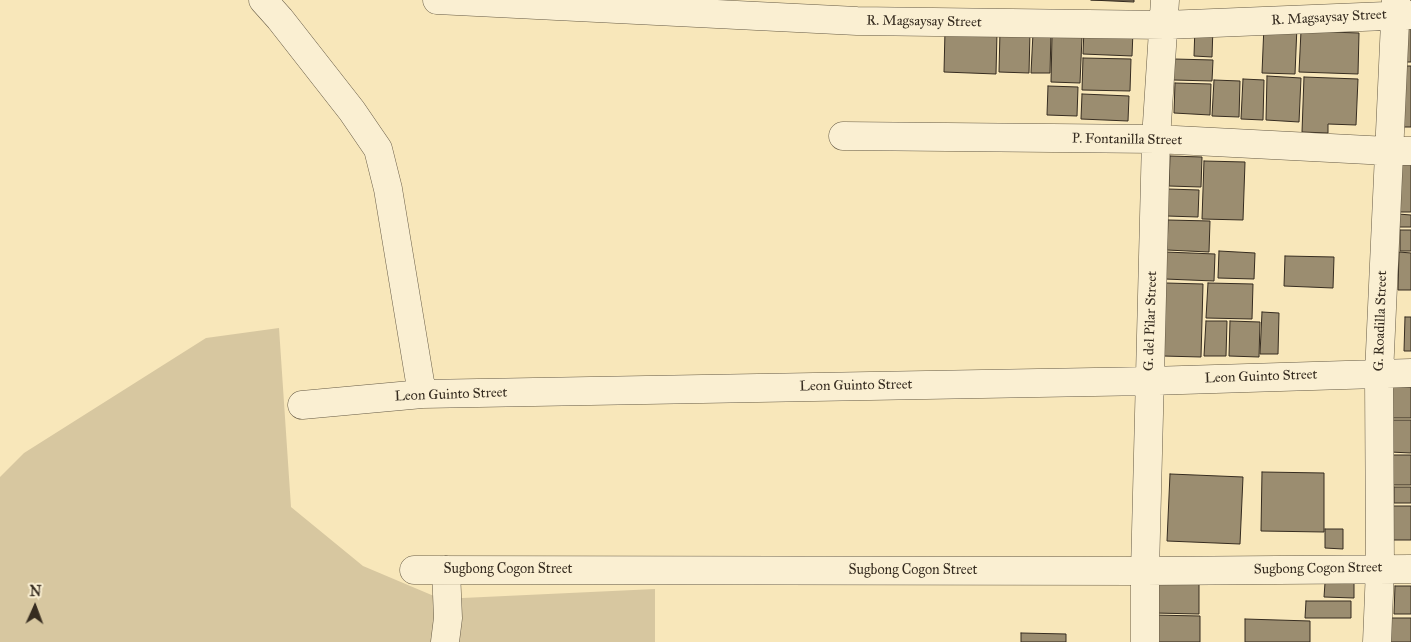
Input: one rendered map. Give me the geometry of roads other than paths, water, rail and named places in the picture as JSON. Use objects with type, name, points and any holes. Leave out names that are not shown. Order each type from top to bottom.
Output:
[{"type":"street","points":[[263,0],[352,111],[378,149],[388,189],[422,394]]},
{"type":"street","name":"R. Magsaysay Street","points":[[437,0],[858,22],[1165,12],[1401,10]]},
{"type":"street","name":"G. Roadilla Street","points":[[1377,642],[1380,569],[1378,374],[1400,151],[1401,10]]},
{"type":"street","name":"G. del Pilar Street","points":[[1145,642],[1145,571],[1156,139],[1165,12]]},
{"type":"street","name":"P. Fontanilla Street","points":[[843,136],[1156,139],[1400,151]]},
{"type":"street","name":"Leon Guinto Street","points":[[302,405],[422,394],[1150,381],[1411,373]]},
{"type":"street","name":"Sugbong Cogon Street","points":[[414,570],[1145,571],[1411,569]]},
{"type":"street","points":[[445,642],[448,618],[446,570]]}]
